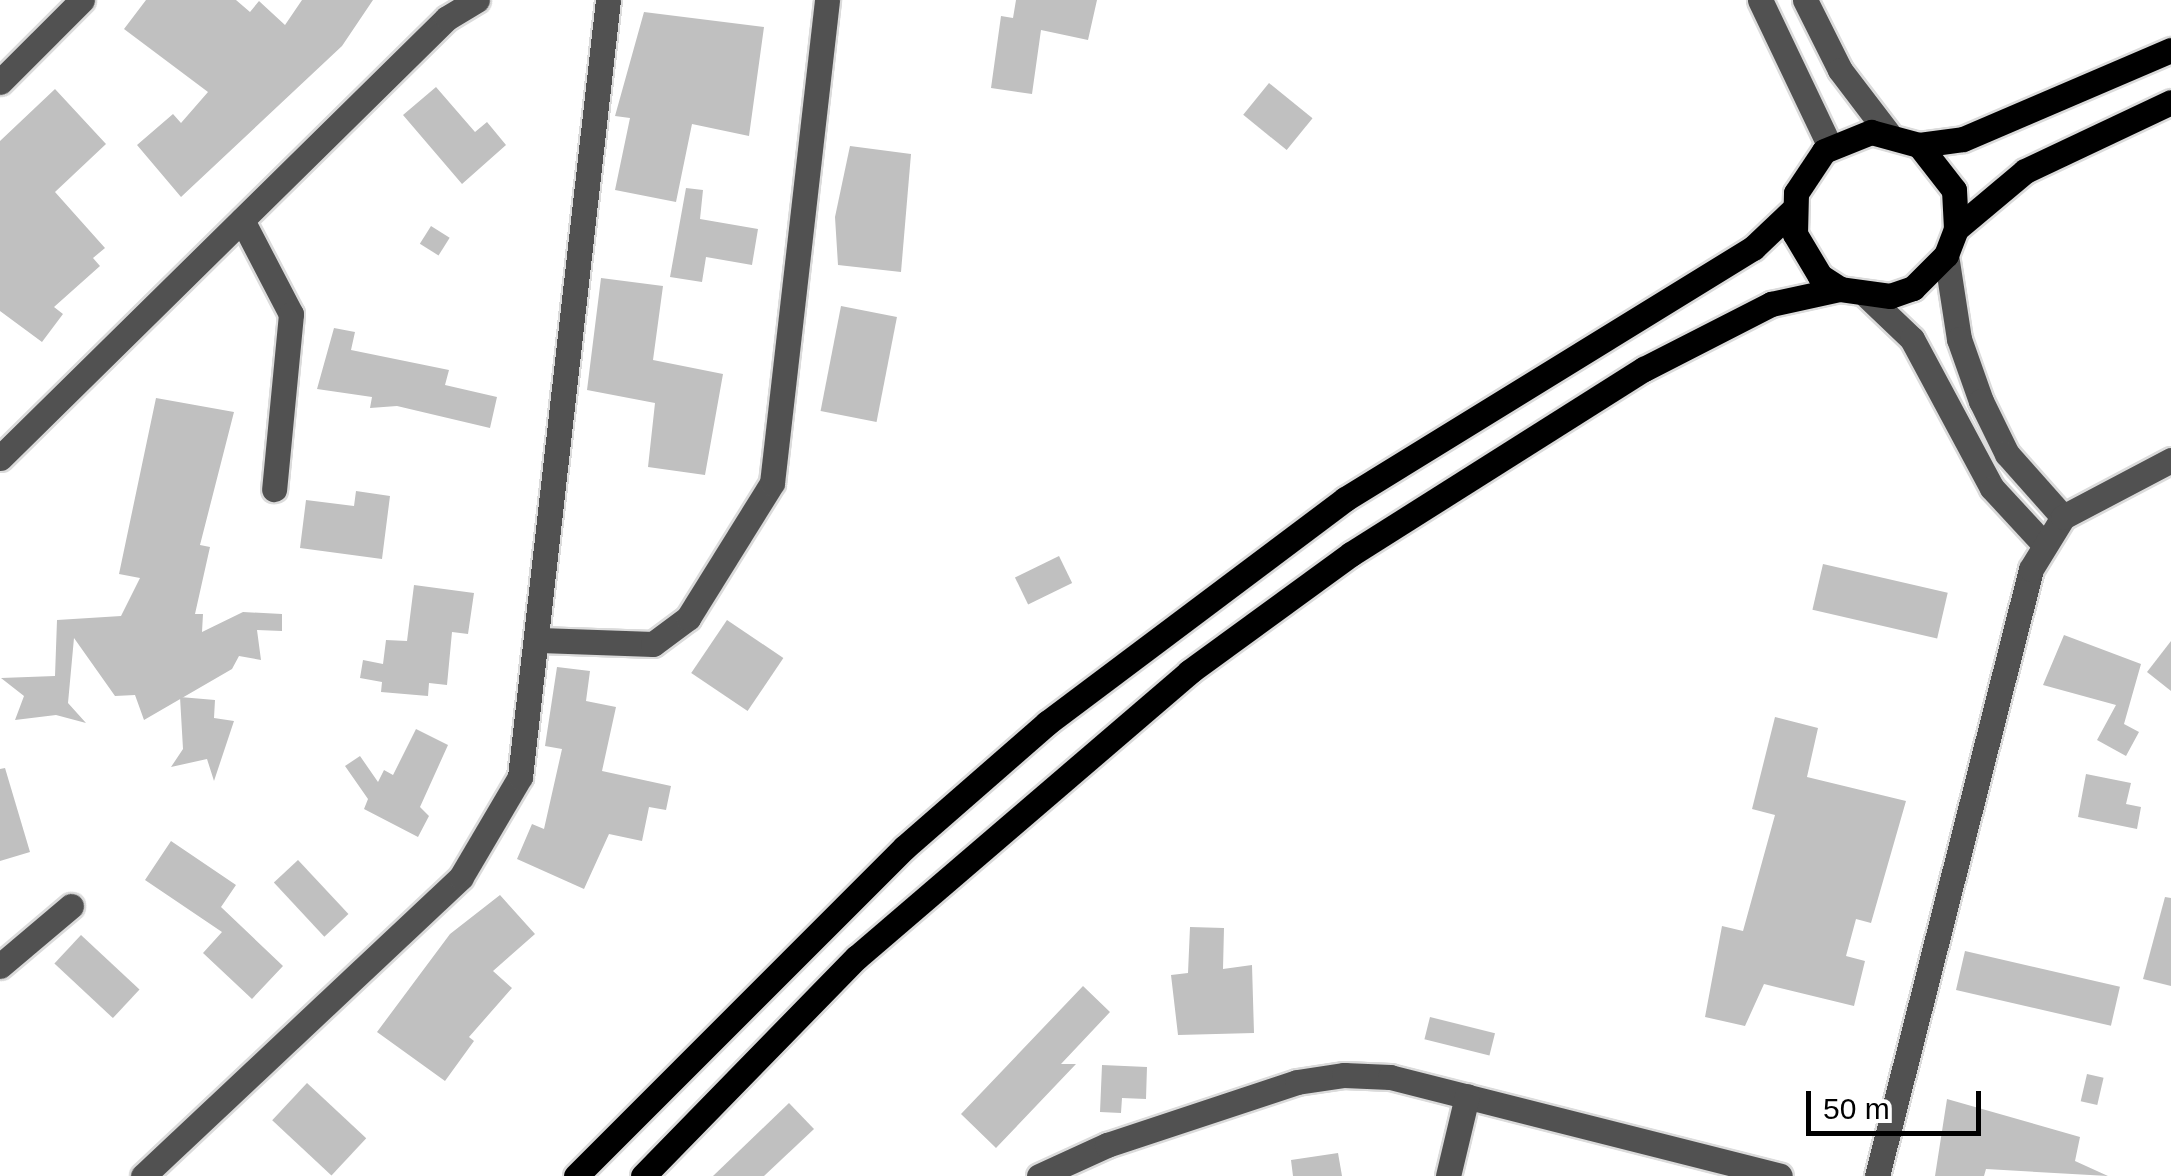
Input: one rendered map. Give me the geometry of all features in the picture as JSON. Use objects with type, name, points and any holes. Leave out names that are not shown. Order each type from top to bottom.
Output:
[{"type":"main road","points":[[1919,145],[1992,130],[2171,50]]},
{"type":"main road","points":[[1956,229],[2025,172],[2171,102]]},
{"type":"main road","points":[[643,1176],[857,956],[1189,672],[1351,554],[1644,369],[1771,304],[1840,290],[1867,296],[1913,288],[1946,255],[1956,229],[1954,190],[1919,145],[1888,133],[1830,147],[1802,177],[1794,210],[1805,257],[1840,290]]},
{"type":"main road","points":[[576,1176],[905,847],[1047,723],[1345,499],[1753,248],[1794,210]]},
{"type":"street","points":[[0,82],[82,0]]},
{"type":"street","points":[[0,458],[447,18],[477,0]]},
{"type":"street","points":[[143,1176],[461,877],[520,777],[540,640],[608,0]]},
{"type":"street","points":[[540,640],[654,644],[688,618],[772,483],[828,0]]},
{"type":"street","points":[[1760,0],[1830,147]]},
{"type":"street","points":[[1805,0],[1840,70],[1888,133]]},
{"type":"street","points":[[242,220],[291,314],[274,489]]},
{"type":"street","points":[[1946,255],[1959,340],[1981,401],[2007,454],[2063,517]]},
{"type":"street","points":[[1867,296],[1912,339],[1992,488],[2043,543]]},
{"type":"street","points":[[1877,1176],[2022,594],[2043,543],[2063,517],[2171,460]]},
{"type":"street","points":[[0,966],[71,906]]},
{"type":"street","points":[[1039,1176],[1107,1145],[1297,1082],[1390,1077],[1780,1176]]},
{"type":"street","points":[[1448,1176],[1468,1096]]},
{"type":"building","points":[[146,0],[236,0],[250,12],[259,1],[285,25],[302,0],[373,0],[342,46],[181,197],[137,145],[173,114],[181,123],[208,92],[124,29]]},
{"type":"building","points":[[1016,0],[1097,0],[1088,40],[1041,30],[1032,94],[991,88],[1001,16],[1013,18]]},
{"type":"building","points":[[644,12],[764,27],[749,136],[692,124],[676,202],[615,190],[630,118],[615,116]]},
{"type":"building","points":[[1269,83],[1313,118],[1287,150],[1243,115]]},
{"type":"building","points":[[436,87],[475,132],[487,122],[506,145],[462,184],[403,115]]},
{"type":"building","points":[[55,89],[106,144],[55,192],[105,248],[93,258],[100,266],[54,307],[63,314],[42,342],[0,311],[0,141]]},
{"type":"building","points":[[850,146],[911,154],[901,272],[838,265],[835,217]]},
{"type":"building","points":[[686,188],[703,190],[700,219],[758,229],[752,265],[706,257],[702,282],[670,277]]},
{"type":"building","points":[[431,226],[450,238],[439,255],[420,244]]},
{"type":"building","points":[[601,278],[663,286],[653,360],[723,374],[705,475],[648,467],[655,403],[587,390]]},
{"type":"building","points":[[841,306],[897,317],[877,422],[821,411]]},
{"type":"building","points":[[334,328],[355,332],[351,350],[449,370],[445,385],[497,397],[490,428],[397,406],[370,408],[372,397],[317,389]]},
{"type":"building","points":[[156,398],[234,412],[200,545],[210,547],[195,614],[203,614],[202,632],[243,612],[282,614],[282,631],[257,630],[261,660],[239,656],[232,669],[144,720],[135,695],[115,696],[74,638],[68,703],[86,723],[56,715],[15,720],[24,696],[1,678],[55,676],[57,620],[121,616],[140,578],[119,574]]},
{"type":"building","points":[[356,491],[390,496],[382,559],[300,548],[306,500],[354,506]]},
{"type":"building","points":[[1059,556],[1072,583],[1028,604],[1015,577]]},
{"type":"building","points":[[1823,564],[1948,593],[1937,639],[1812,610]]},
{"type":"building","points":[[414,585],[474,593],[468,634],[452,632],[447,685],[429,683],[428,696],[381,692],[382,682],[360,678],[363,660],[383,664],[386,640],[407,641]]},
{"type":"building","points":[[727,620],[783,658],[748,711],[691,673]]},
{"type":"building","points":[[2064,635],[2141,664],[2124,724],[2139,732],[2126,756],[2097,740],[2116,705],[2043,685]]},
{"type":"building","points":[[2171,641],[2171,691],[2147,672]]},
{"type":"building","points":[[557,667],[590,671],[586,701],[616,707],[602,771],[671,786],[666,810],[649,807],[642,841],[609,834],[584,889],[517,859],[532,824],[544,829],[562,749],[545,746]]},
{"type":"building","points":[[180,697],[215,700],[214,718],[234,721],[214,781],[207,759],[171,767],[183,749]]},
{"type":"building","points":[[1775,717],[1818,728],[1807,777],[1906,801],[1871,923],[1856,919],[1846,956],[1865,961],[1854,1006],[1764,984],[1745,1026],[1705,1017],[1722,926],[1743,931],[1775,815],[1752,809]]},
{"type":"building","points":[[416,729],[448,745],[420,807],[429,816],[418,837],[364,809],[368,799],[345,766],[360,756],[378,782],[384,770],[393,775]]},
{"type":"building","points":[[5,768],[30,852],[0,861],[0,769]]},
{"type":"building","points":[[2086,774],[2131,783],[2126,804],[2141,807],[2137,829],[2078,817]]},
{"type":"building","points":[[171,841],[236,885],[221,907],[283,966],[252,999],[203,953],[222,932],[145,880]]},
{"type":"building","points":[[298,860],[348,914],[324,937],[274,883]]},
{"type":"building","points":[[500,895],[535,934],[493,971],[512,988],[469,1037],[474,1041],[445,1081],[377,1032],[450,934]]},
{"type":"building","points":[[2165,897],[2171,898],[2171,986],[2143,979]]},
{"type":"building","points":[[1190,927],[1224,928],[1223,969],[1252,965],[1254,1033],[1178,1035],[1171,975],[1188,973]]},
{"type":"building","points":[[81,935],[140,990],[113,1018],[54,964]]},
{"type":"building","points":[[1965,951],[2120,987],[2111,1026],[1956,990]]},
{"type":"building","points":[[1083,986],[1110,1012],[1061,1064],[1076,1064],[996,1148],[961,1114]]},
{"type":"building","points":[[1430,1017],[1495,1033],[1489,1056],[1424,1039]]},
{"type":"building","points":[[1102,1065],[1147,1067],[1146,1099],[1122,1098],[1121,1113],[1100,1112]]},
{"type":"building","points":[[2087,1074],[2104,1078],[2097,1105],[2081,1101]]},
{"type":"building","points":[[307,1083],[366,1138],[331,1176],[272,1120]]},
{"type":"building","points":[[1947,1099],[2080,1137],[2075,1161],[2108,1176],[1986,1169],[1984,1176],[1935,1176]]},
{"type":"building","points":[[789,1103],[814,1129],[764,1176],[713,1176]]},
{"type":"building","points":[[1338,1153],[1342,1176],[1293,1176],[1291,1160]]}]
